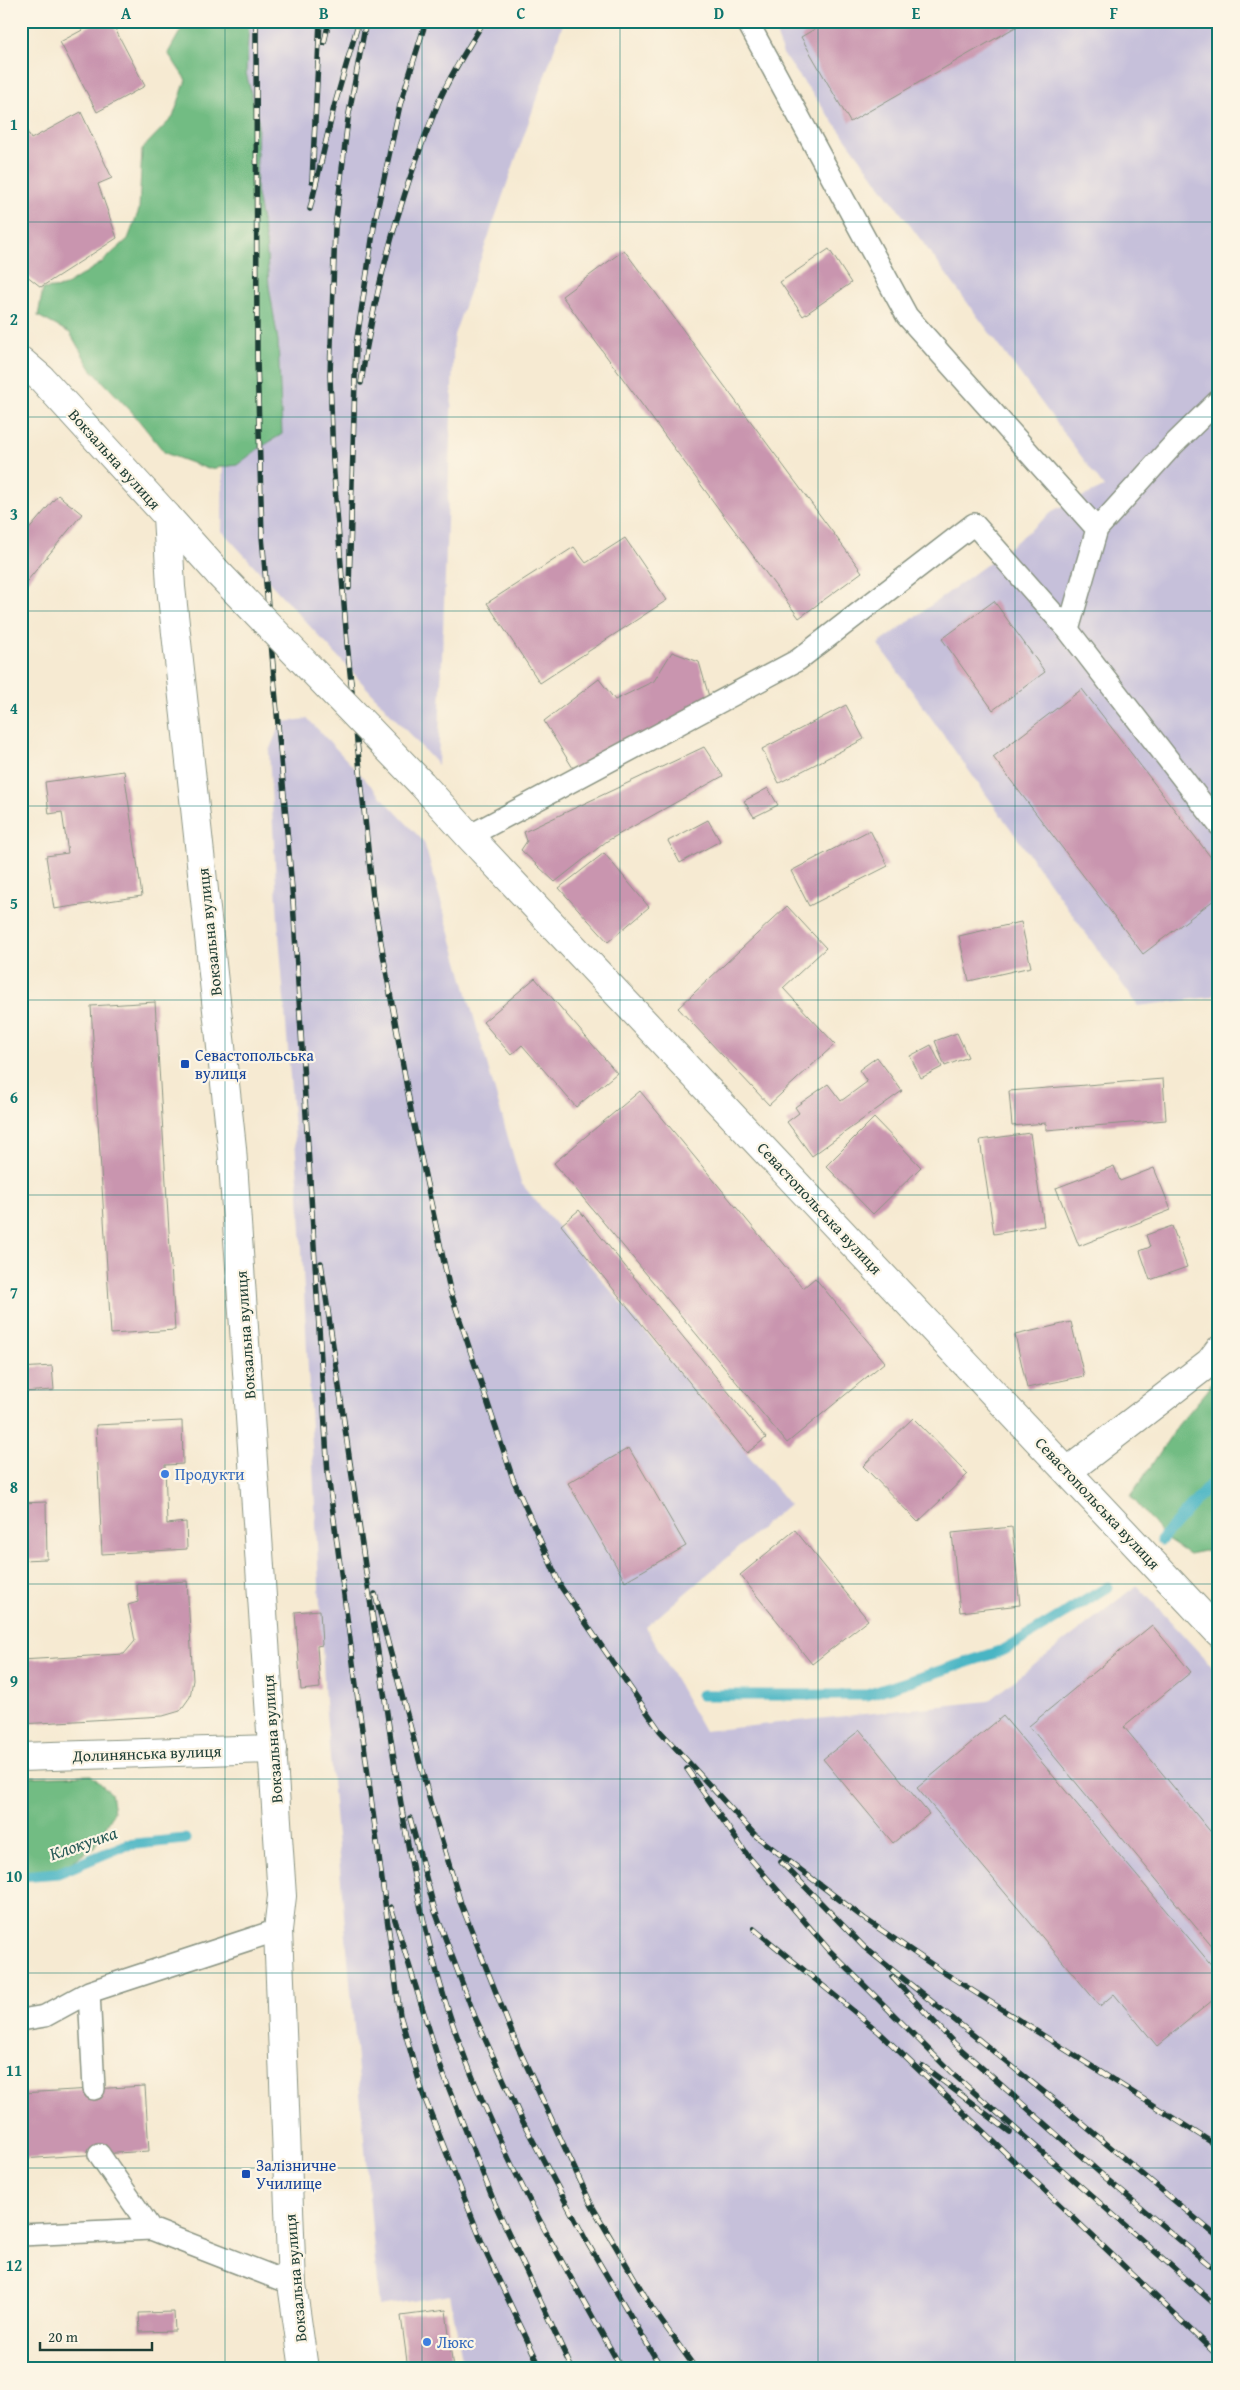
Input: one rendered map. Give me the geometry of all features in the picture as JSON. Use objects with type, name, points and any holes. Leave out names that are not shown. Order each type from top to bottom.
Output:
[{"type":"main road","name":"Вокзальна вулиця","points":[[21,361],[42,379],[167,516],[171,587],[232,1148],[282,1896],[278,1930],[292,2284],[304,2369]]},
{"type":"main road","name":"Севастопольська вулиця","points":[[167,516],[220,575],[422,784],[1219,1633]]},
{"type":"main road","points":[[1068,1471],[1210,1362],[1219,1350]]},
{"type":"main road","name":"Долинянська вулиця","points":[[21,1757],[273,1750]]},
{"type":"lane","points":[[748,21],[907,316],[1097,529]]},
{"type":"lane","points":[[1068,630],[1097,529],[1173,445],[1219,400]]},
{"type":"lane","points":[[469,836],[798,660],[974,524],[1068,630],[1219,825]]},
{"type":"lane","points":[[21,2020],[45,2016],[89,1992],[278,1930]]},
{"type":"lane","points":[[89,1992],[94,2089]]},
{"type":"lane","points":[[99,2154],[151,2229]]},
{"type":"lane","points":[[21,2235],[151,2229],[292,2284]]},
{"type":"shaded area","points":[[228,21],[564,21],[454,335],[438,765],[222,531]]},
{"type":"shaded area","points":[[772,21],[1219,21],[1219,990],[1211,997],[1138,1006],[878,644],[1001,554],[1056,509],[1104,487],[783,54]]},
{"type":"shaded area","points":[[308,719],[424,842],[521,1183],[789,1504],[646,1627],[704,1731],[988,1701],[1137,1585],[1219,1674],[1219,2369],[464,2369],[450,2295],[379,2306],[325,1702],[299,1193],[278,921],[269,751],[281,722]]},
{"type":"green space","points":[[186,21],[249,21],[246,73],[258,120],[256,190],[266,242],[269,286],[278,341],[282,434],[237,465],[208,469],[165,453],[132,412],[91,369],[70,333],[38,316],[43,289],[63,287],[101,263],[128,239],[139,210],[142,149],[173,117],[186,80],[168,53]]},
{"type":"green space","points":[[1219,1367],[1219,1548],[1189,1554],[1167,1540],[1131,1496],[1178,1425],[1208,1390]]},
{"type":"green space","points":[[91,1775],[111,1793],[114,1812],[94,1847],[51,1876],[21,1879],[21,1777]]},
{"type":"building","points":[[99,21],[111,21],[145,86],[97,112],[60,42]]},
{"type":"building","points":[[824,21],[1026,21],[850,122],[801,37],[825,23]]},
{"type":"building","points":[[81,112],[112,178],[98,184],[117,238],[41,287],[21,271],[21,120],[31,139]]},
{"type":"building","points":[[829,249],[851,283],[803,316],[780,282]]},
{"type":"building","points":[[624,250],[862,572],[799,618],[562,296]]},
{"type":"building","points":[[21,489],[29,495],[21,506]]},
{"type":"building","points":[[58,495],[82,514],[23,586],[21,585],[21,539]]},
{"type":"building","points":[[625,538],[667,600],[540,683],[487,603],[574,547],[586,563]]},
{"type":"building","points":[[994,601],[1045,672],[993,710],[942,639]]},
{"type":"building","points":[[672,652],[699,662],[710,700],[576,773],[544,721],[599,679],[615,700],[654,681]]},
{"type":"building","points":[[1082,689],[1219,868],[1219,896],[1143,954],[993,757]]},
{"type":"building","points":[[846,705],[864,739],[779,783],[762,749]]},
{"type":"building","points":[[704,747],[723,776],[607,841],[555,882],[521,850],[527,841],[524,832]]},
{"type":"building","points":[[124,771],[142,896],[54,909],[46,856],[68,853],[62,812],[49,814],[45,782]]},
{"type":"building","points":[[768,788],[778,805],[754,817],[744,801]]},
{"type":"building","points":[[708,820],[720,841],[680,863],[668,841]]},
{"type":"building","points":[[870,830],[888,866],[809,906],[791,871]]},
{"type":"building","points":[[604,853],[649,907],[608,942],[559,888]]},
{"type":"building","points":[[787,906],[826,948],[783,988],[835,1044],[769,1105],[678,1008]]},
{"type":"building","points":[[1021,922],[1031,967],[969,981],[959,936]]},
{"type":"building","points":[[535,978],[617,1073],[576,1107],[522,1045],[511,1055],[483,1022]]},
{"type":"building","points":[[155,1002],[175,1330],[111,1334],[91,1006]]},
{"type":"building","points":[[957,1033],[968,1057],[945,1066],[935,1041]]},
{"type":"building","points":[[931,1045],[942,1067],[921,1078],[910,1056]]},
{"type":"building","points":[[877,1057],[902,1091],[812,1156],[787,1122],[799,1113],[795,1107],[828,1084],[841,1101],[867,1082],[859,1070]]},
{"type":"building","points":[[1163,1079],[1166,1120],[1046,1130],[1046,1123],[1012,1126],[1009,1091]]},
{"type":"building","points":[[640,1091],[803,1288],[815,1278],[885,1362],[787,1443],[554,1163]]},
{"type":"building","points":[[874,1118],[921,1167],[873,1214],[826,1166]]},
{"type":"building","points":[[1030,1133],[1044,1226],[994,1234],[980,1140]]},
{"type":"building","points":[[1114,1166],[1120,1181],[1154,1168],[1171,1210],[1079,1246],[1056,1188]]},
{"type":"building","points":[[579,1210],[766,1438],[747,1453],[561,1225]]},
{"type":"building","points":[[1172,1226],[1187,1267],[1150,1280],[1140,1251],[1150,1247],[1146,1235]]},
{"type":"building","points":[[1071,1322],[1084,1376],[1027,1388],[1015,1335]]},
{"type":"building","points":[[52,1366],[54,1390],[21,1392],[21,1368]]},
{"type":"building","points":[[913,1418],[968,1474],[918,1522],[863,1466]]},
{"type":"building","points":[[182,1421],[183,1464],[165,1465],[167,1524],[186,1522],[187,1549],[102,1554],[96,1425]]},
{"type":"building","points":[[629,1448],[686,1546],[625,1581],[568,1483]]},
{"type":"building","points":[[46,1502],[47,1559],[21,1560],[21,1503]]},
{"type":"building","points":[[1012,1527],[1020,1605],[960,1612],[952,1533]]},
{"type":"building","points":[[795,1530],[868,1620],[812,1664],[740,1575]]},
{"type":"building","points":[[187,1581],[193,1680],[190,1697],[180,1711],[163,1716],[21,1724],[21,1660],[124,1654],[135,1641],[128,1605],[138,1602],[137,1584]]},
{"type":"building","points":[[320,1610],[322,1645],[317,1646],[320,1688],[301,1690],[295,1612]]},
{"type":"building","points":[[1152,1625],[1191,1672],[1124,1727],[1219,1842],[1219,1955],[1029,1726]]},
{"type":"building","points":[[1003,1716],[1219,1974],[1219,1995],[1157,2046],[1114,1994],[1100,2006],[917,1788]]},
{"type":"building","points":[[860,1730],[929,1814],[893,1843],[823,1759]]},
{"type":"building","points":[[145,2086],[149,2151],[21,2159],[21,2093]]},
{"type":"building","name":"Люкс","points":[[446,2310],[453,2369],[408,2369],[401,2316]]},
{"type":"building","points":[[174,2312],[175,2331],[140,2332],[139,2313]]},
{"type":"waterway","name":"Клокучка","points":[[1161,1540],[1219,1475]]},
{"type":"waterway","points":[[702,1695],[867,1695],[1004,1650],[1108,1587]]},
{"type":"waterway","name":"Клокучка","points":[[21,1876],[58,1873],[126,1845],[185,1839]]},
{"type":"railway","points":[[256,21],[257,358],[262,536],[293,901],[328,1475],[400,2015],[423,2094],[487,2255],[541,2369]]},
{"type":"railway","points":[[312,181],[320,21]]},
{"type":"railway","points":[[324,43],[329,21]]},
{"type":"railway","points":[[310,209],[334,107],[359,21]]},
{"type":"railway","points":[[366,21],[348,119],[335,228],[330,375],[333,461],[347,643],[373,898],[412,1116],[450,1290],[513,1479],[561,1587],[660,1731],[756,1836],[865,1919],[943,1972],[1219,2147]]},
{"type":"railway","points":[[349,588],[356,345],[375,220],[400,105],[426,21]]},
{"type":"railway","points":[[361,383],[382,275],[401,205],[439,101],[484,21]]},
{"type":"railway","points":[[321,1263],[408,1847],[438,1977],[451,2019],[486,2110],[528,2198],[622,2369]]},
{"type":"railway","points":[[375,1594],[430,1801],[461,1904],[516,2043],[592,2206],[652,2308],[696,2369]]},
{"type":"railway","points":[[687,1769],[748,1856],[830,1951],[951,2072],[1219,2308]]},
{"type":"railway","points":[[410,1818],[435,1911],[475,2017],[522,2120],[588,2244],[662,2369]]},
{"type":"railway","points":[[781,1862],[864,1947],[1060,2105],[1219,2238]]},
{"type":"railway","points":[[391,1907],[442,2071],[495,2204],[572,2369]]},
{"type":"railway","points":[[754,1929],[879,2032],[1219,2357]]},
{"type":"railway","points":[[892,1977],[954,2043],[1108,2180],[1219,2273]]},
{"type":"railway","points":[[923,2066],[1010,2132]]},
{"type":"place","name":"Севастопольська вулиця","points":[[185,1064]]},
{"type":"place","name":"Продукти","points":[[165,1474]]},
{"type":"place","name":"Залізничне Училище","points":[[246,2174]]},
{"type":"place","name":"Люкс","points":[[427,2342]]}]
